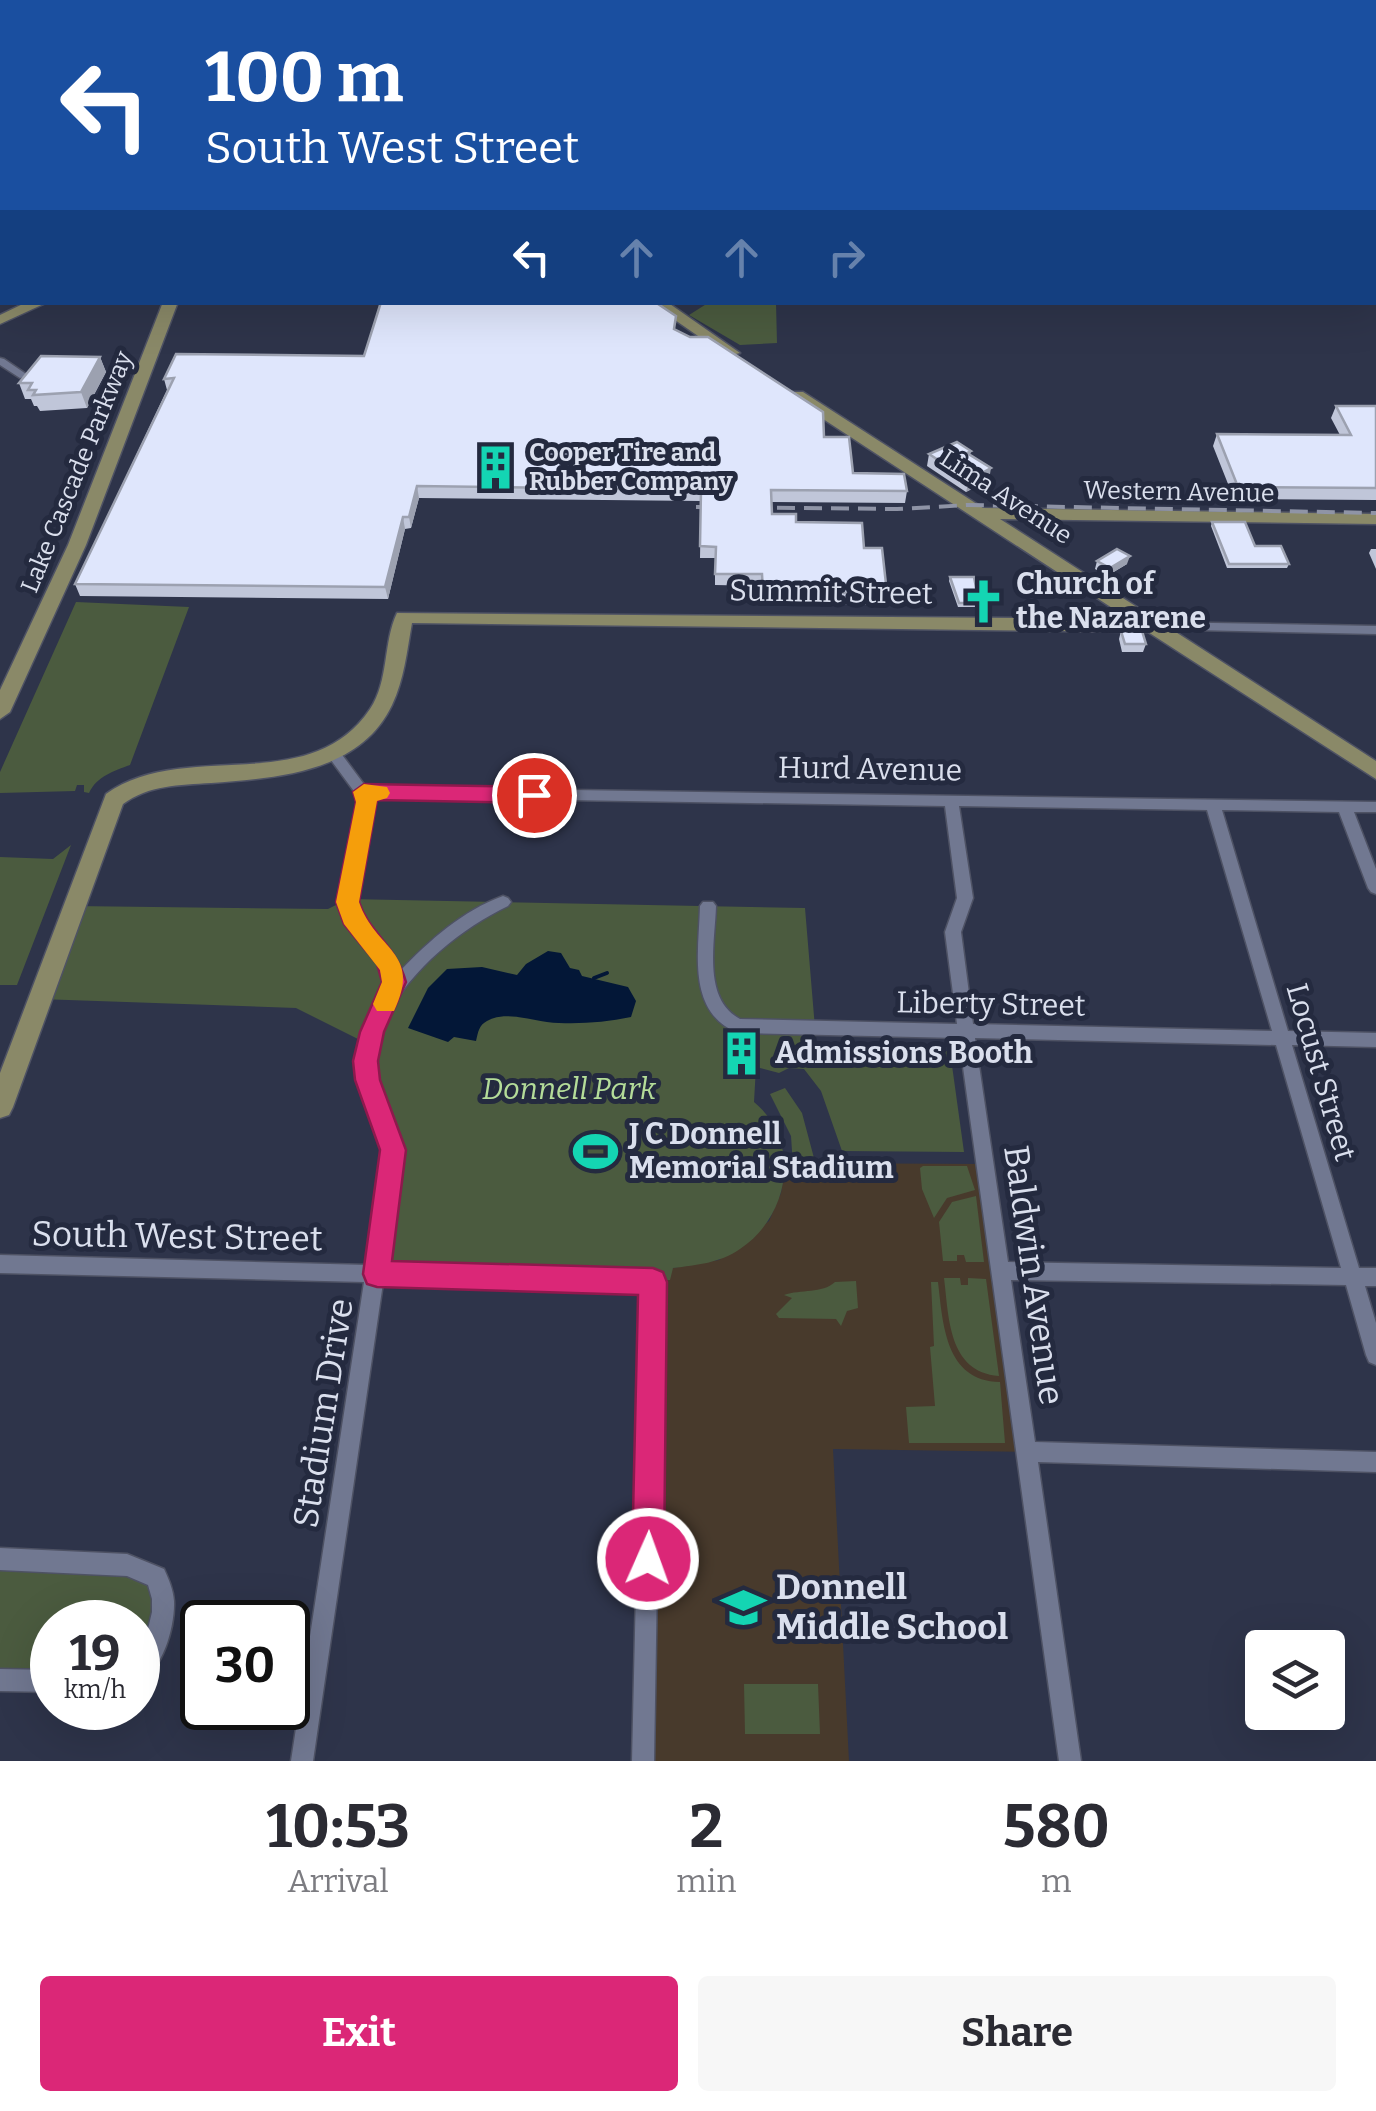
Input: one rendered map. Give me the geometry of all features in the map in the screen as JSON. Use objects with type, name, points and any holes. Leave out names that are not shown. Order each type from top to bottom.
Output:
[{"type":"street","points":[[0,320],[33,305]]},
{"type":"street","name":"Lake Cascade Parkway","points":[[0,712],[71,559],[170,305]]},
{"type":"street","points":[[661,305],[742,359]]},
{"type":"street","points":[[0,361],[19,378],[0,370]]},
{"type":"street","name":"Lima Avenue","points":[[774,380],[1376,770]]},
{"type":"street","name":"Western Avenue","points":[[980,513],[1376,520]]},
{"type":"street","name":"Summit Street","points":[[332,752],[353,740],[378,714],[404,617],[1376,630]]},
{"type":"street","points":[[0,1106],[106,814],[114,800],[127,790],[159,779],[289,766],[332,752],[364,792],[367,802],[347,902],[352,917],[388,960],[394,974],[392,990]]},
{"type":"street","name":"Hurd Avenue","points":[[364,792],[1376,807]]},
{"type":"street","name":"Baldwin Avenue","points":[[951,801],[965,890],[953,932],[1070,1761]]},
{"type":"street","name":"Locust Street","points":[[1213,805],[1376,1355]]},
{"type":"street","points":[[1344,806],[1376,888]]},
{"type":"street","name":"Stadium Drive","points":[[302,1761],[393,1150],[368,1080],[366,1061],[372,1032],[392,990],[444,935],[470,916],[503,902]]},
{"type":"street","name":"Liberty Street","points":[[708,906],[710,998],[726,1023],[760,1028],[1376,1040]]},
{"type":"street","name":"South West Street","points":[[0,1264],[653,1282],[643,1761]]},
{"type":"street","points":[[1001,1270],[1376,1278]]},
{"type":"street","points":[[1027,1452],[1376,1462]]},
{"type":"street","points":[[0,1559],[127,1565],[156,1576],[163,1592],[160,1623]]},
{"type":"street","points":[[0,1680],[30,1681]]},
{"type":"shaded area","name":"Donnell Middle School","points":[[786,1163],[985,1164],[1027,1452],[833,1449],[849,1761],[642,1761],[653,1281],[673,1268],[719,1260],[769,1221],[781,1193]]},
{"type":"green space","points":[[705,305],[776,305],[777,343],[740,345],[689,315]]},
{"type":"green space","points":[[76,602],[189,607],[130,765],[101,778],[89,793],[84,792],[84,785],[77,785],[75,791],[0,793],[0,772]]},
{"type":"green space","points":[[71,845],[17,985],[0,985],[0,857],[53,859]]},
{"type":"green space","name":"Donnell Park","points":[[348,899],[805,908],[818,1064],[935,1066],[938,1051],[950,1051],[964,1152],[842,1151],[821,1091],[804,1069],[789,1068],[779,1073],[756,1067],[754,1102],[779,1137],[784,1178],[770,1218],[757,1235],[732,1254],[708,1263],[673,1268],[670,1280],[653,1281],[377,1274],[393,1150],[368,1080],[368,1044],[296,1008],[39,999],[73,906],[328,909]]},
{"type":"green space","points":[[785,1088],[802,1113],[814,1158],[809,1168],[793,1166],[791,1136],[770,1094]]},
{"type":"green space","points":[[923,1166],[967,1166],[975,1190],[947,1198],[934,1218],[922,1189]]},
{"type":"green space","points":[[976,1196],[984,1262],[966,1262],[964,1255],[957,1255],[957,1261],[943,1261],[939,1222],[952,1202]]},
{"type":"green space","points":[[944,1278],[960,1278],[961,1285],[968,1285],[968,1278],[986,1279],[999,1376],[982,1372],[961,1354],[950,1325]]},
{"type":"green space","points":[[856,1281],[858,1308],[847,1311],[841,1326],[836,1319],[779,1318],[776,1314],[792,1298],[784,1295],[824,1288],[835,1282]]},
{"type":"green space","points":[[931,1282],[938,1282],[945,1332],[958,1361],[982,1379],[1000,1382],[1005,1443],[909,1443],[906,1407],[935,1406],[930,1347],[934,1346]]},
{"type":"green space","points":[[0,1559],[127,1565],[161,1583],[157,1600],[30,1600],[30,1681],[0,1680]]},
{"type":"green space","points":[[744,1684],[818,1684],[820,1734],[745,1734]]},
{"type":"water","points":[[548,951],[561,953],[570,968],[579,970],[582,976],[628,987],[636,1001],[631,1017],[568,1023],[504,1016],[484,1023],[476,1041],[454,1037],[448,1042],[408,1028],[428,988],[447,969],[482,967],[517,975],[526,964]]},
{"type":"building","name":"Cooper Tire and Rubber Company","points":[[380,305],[660,305],[676,316],[674,329],[690,337],[708,337],[823,412],[824,437],[849,437],[853,473],[904,474],[907,491],[771,490],[772,514],[796,514],[796,522],[862,523],[864,548],[882,548],[887,593],[763,592],[762,574],[715,574],[716,547],[700,546],[701,490],[417,486],[409,517],[403,517],[385,587],[75,584],[174,378],[164,379],[176,354],[364,356]]},
{"type":"building","points":[[41,356],[100,357],[81,392],[33,395],[36,390],[28,390],[32,383],[19,383]]},
{"type":"building","points":[[1336,406],[1376,406],[1376,488],[1238,487],[1217,434],[1351,435]]},
{"type":"building","points":[[957,442],[991,468],[969,480],[929,454]]},
{"type":"building","points":[[1212,522],[1245,522],[1255,546],[1281,546],[1289,564],[1229,564]]},
{"type":"building","points":[[1117,549],[1130,556],[1110,568],[1097,561]]},
{"type":"building","points":[[950,577],[974,577],[979,603],[959,603]]},
{"type":"building","points":[[1121,631],[1142,631],[1146,644],[1125,644]]},
{"type":"building","name":"Admissions Booth","points":[[736,1043],[748,1043],[743,1058],[736,1053]]},
{"type":"waterway","points":[[594,978],[607,973]]},
{"type":"railway","points":[[696,507],[897,509],[968,505],[1376,513]]},
{"type":"slow traffic","points":[[380,793],[364,792],[367,802],[347,902],[352,917],[392,967],[394,982],[385,1004]]},
{"type":"place","name":"Cooper Tire and Rubber Company","points":[[496,467]]},
{"type":"place","name":"Church of the Nazarene","points":[[983,601]]},
{"type":"place","name":"Admissions Booth","points":[[742,1053]]},
{"type":"place","name":"J C Donnell Memorial Stadium","points":[[596,1151]]},
{"type":"place","name":"Donnell Middle School","points":[[743,1607]]},
{"type":"route","points":[[534,795],[364,792],[367,802],[347,902],[352,917],[388,960],[394,974],[392,990],[372,1032],[366,1061],[368,1080],[393,1150],[377,1274],[653,1282],[648,1559]]}]
